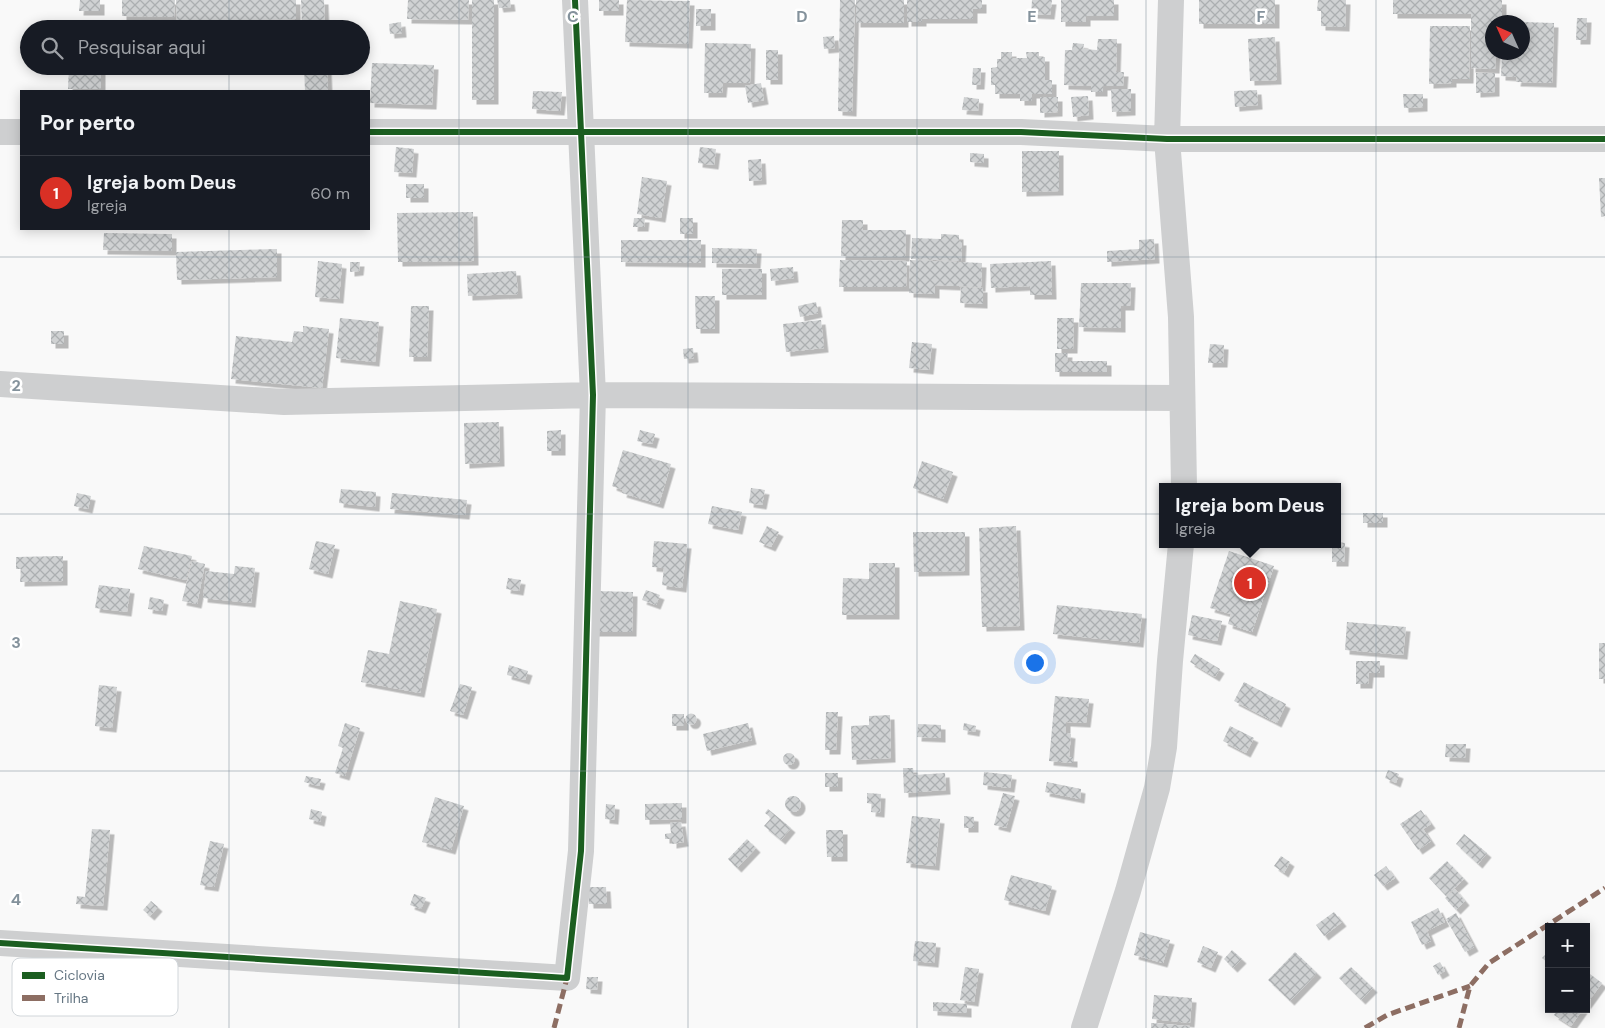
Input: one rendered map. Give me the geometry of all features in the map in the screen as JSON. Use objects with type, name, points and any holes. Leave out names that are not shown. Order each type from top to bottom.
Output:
[{"type":"street","points":[[0,943],[567,978],[581,852],[593,395],[575,0]]},
{"type":"street","points":[[1171,0],[1167,139],[1181,317],[1184,483]]},
{"type":"street","points":[[0,132],[20,132]]},
{"type":"street","points":[[370,132],[1021,132],[1167,139],[1605,139]]},
{"type":"street","points":[[0,384],[284,402],[593,395],[1182,398]]},
{"type":"street","points":[[1084,1028],[1128,891],[1156,788],[1164,747],[1181,548]]},
{"type":"building","points":[[80,0],[100,0],[100,11],[79,11]]},
{"type":"building","points":[[122,0],[175,0],[174,17],[122,16]]},
{"type":"building","points":[[176,0],[296,0],[296,19],[177,20]]},
{"type":"building","points":[[301,0],[324,0],[325,20],[302,20]]},
{"type":"building","points":[[408,0],[469,0],[468,20],[407,19]]},
{"type":"building","points":[[472,0],[494,0],[494,100],[472,100]]},
{"type":"building","points":[[497,0],[510,0],[511,7],[499,8]]},
{"type":"building","points":[[599,0],[619,0],[619,11],[599,11]]},
{"type":"building","points":[[627,0],[690,1],[688,44],[625,42]]},
{"type":"building","points":[[840,0],[855,0],[852,112],[838,111]]},
{"type":"building","points":[[856,0],[904,0],[904,23],[856,23]]},
{"type":"building","points":[[907,0],[982,0],[982,9],[973,9],[973,19],[922,19],[922,22],[907,22]]},
{"type":"building","points":[[1032,0],[1052,0],[1050,15],[1031,14]]},
{"type":"building","points":[[1061,0],[1114,0],[1114,16],[1086,16],[1086,22],[1061,22]]},
{"type":"building","points":[[1199,0],[1275,0],[1275,24],[1199,24]]},
{"type":"building","points":[[1318,0],[1346,0],[1345,27],[1321,26],[1321,11],[1317,11]]},
{"type":"building","points":[[1393,0],[1502,0],[1502,15],[1485,15],[1485,60],[1496,60],[1495,69],[1471,68],[1471,14],[1393,14]]},
{"type":"building","points":[[696,9],[711,9],[711,26],[696,26]]},
{"type":"building","points":[[1577,18],[1587,18],[1586,40],[1576,40]]},
{"type":"building","points":[[401,22],[402,33],[390,34],[389,24]]},
{"type":"building","points":[[1530,22],[1554,23],[1552,83],[1516,82],[1517,77],[1501,76],[1502,60],[1530,60]]},
{"type":"building","points":[[1430,26],[1470,26],[1469,79],[1452,79],[1452,83],[1429,84]]},
{"type":"building","points":[[834,36],[835,48],[824,49],[823,37]]},
{"type":"building","points":[[1275,37],[1277,80],[1250,81],[1248,39]]},
{"type":"building","points":[[1098,39],[1117,39],[1116,72],[1124,72],[1123,86],[1103,86],[1103,92],[1091,92],[1091,86],[1064,85],[1065,50],[1072,50],[1073,43],[1084,44],[1083,49],[1097,50]]},
{"type":"building","points":[[705,43],[751,44],[750,83],[723,83],[722,93],[704,93]]},
{"type":"building","points":[[766,50],[778,50],[778,80],[766,80]]},
{"type":"building","points":[[1001,52],[1012,52],[1012,58],[1027,58],[1026,52],[1039,52],[1039,57],[1045,57],[1045,80],[1052,80],[1052,94],[1032,94],[1032,101],[1020,101],[1020,94],[995,94],[995,85],[991,85],[991,68],[997,67],[997,59],[1001,59]]},
{"type":"building","points":[[372,63],[434,65],[432,105],[370,103]]},
{"type":"building","points":[[973,68],[981,68],[980,85],[972,85]]},
{"type":"building","points":[[1476,73],[1495,73],[1495,92],[1476,93]]},
{"type":"building","points":[[69,75],[101,75],[101,89],[68,89]]},
{"type":"building","points":[[304,75],[327,75],[328,90],[305,90]]},
{"type":"building","points":[[761,83],[764,100],[748,103],[745,86]]},
{"type":"building","points":[[1111,89],[1131,89],[1131,111],[1112,112]]},
{"type":"building","points":[[1257,90],[1258,105],[1235,107],[1234,91]]},
{"type":"building","points":[[533,91],[562,92],[560,111],[532,109]]},
{"type":"building","points":[[1403,94],[1423,94],[1423,107],[1404,108]]},
{"type":"building","points":[[1088,96],[1089,115],[1073,117],[1071,97]]},
{"type":"building","points":[[964,97],[979,99],[978,111],[962,110]]},
{"type":"building","points":[[1040,97],[1058,97],[1058,112],[1040,113]]},
{"type":"building","points":[[396,147],[414,149],[412,173],[394,172]]},
{"type":"building","points":[[700,147],[716,149],[714,165],[698,163]]},
{"type":"building","points":[[1022,151],[1059,151],[1059,191],[1022,192]]},
{"type":"building","points":[[970,153],[984,154],[984,163],[970,162]]},
{"type":"building","points":[[761,159],[762,180],[749,181],[748,160]]},
{"type":"building","points":[[642,177],[667,181],[661,218],[637,214]]},
{"type":"building","points":[[1599,178],[1605,178],[1605,216],[1601,217]]},
{"type":"building","points":[[406,184],[424,184],[424,198],[406,198]]},
{"type":"building","points":[[473,212],[474,261],[398,262],[397,213]]},
{"type":"building","points":[[634,218],[645,218],[644,227],[633,227]]},
{"type":"building","points":[[680,218],[693,218],[693,234],[680,234]]},
{"type":"building","points":[[842,220],[863,220],[863,230],[906,230],[905,257],[841,256]]},
{"type":"building","points":[[104,233],[172,234],[172,251],[103,250]]},
{"type":"building","points":[[941,234],[959,235],[959,241],[962,241],[961,261],[911,259],[912,238],[941,239]]},
{"type":"building","points":[[1154,239],[1155,259],[1107,262],[1107,251],[1139,249],[1139,240]]},
{"type":"building","points":[[621,240],[701,240],[701,263],[621,262]]},
{"type":"building","points":[[712,248],[757,249],[756,264],[712,263]]},
{"type":"building","points":[[277,249],[277,277],[177,280],[176,252]]},
{"type":"building","points":[[840,260],[907,261],[906,287],[839,287]]},
{"type":"building","points":[[910,260],[982,263],[981,287],[935,285],[935,294],[909,293]]},
{"type":"building","points":[[318,261],[342,264],[339,299],[315,297]]},
{"type":"building","points":[[1051,261],[1052,295],[1030,295],[1030,286],[991,288],[990,264]]},
{"type":"building","points":[[350,262],[360,262],[359,271],[350,272]]},
{"type":"building","points":[[793,267],[794,278],[771,281],[770,269]]},
{"type":"building","points":[[722,269],[762,269],[762,295],[722,295]]},
{"type":"building","points":[[516,271],[518,294],[468,296],[467,274]]},
{"type":"building","points":[[1081,283],[1131,283],[1130,306],[1121,306],[1121,328],[1079,327]]},
{"type":"building","points":[[961,287],[983,288],[983,304],[960,303]]},
{"type":"building","points":[[695,296],[715,296],[715,329],[696,329]]},
{"type":"building","points":[[816,302],[818,313],[800,317],[798,306]]},
{"type":"building","points":[[411,306],[429,306],[427,357],[409,357]]},
{"type":"building","points":[[340,318],[379,322],[375,362],[336,358]]},
{"type":"building","points":[[1057,318],[1074,318],[1073,349],[1057,349]]},
{"type":"building","points":[[821,320],[824,348],[786,352],[783,324]]},
{"type":"building","points":[[303,326],[329,329],[322,388],[231,379],[236,336],[292,342],[294,331],[303,332]]},
{"type":"building","points":[[51,331],[64,331],[64,344],[51,344]]},
{"type":"building","points":[[912,342],[932,344],[929,370],[909,368]]},
{"type":"building","points":[[1210,344],[1224,345],[1223,363],[1208,363]]},
{"type":"building","points":[[693,348],[694,358],[684,359],[683,349]]},
{"type":"building","points":[[1055,353],[1068,353],[1067,361],[1107,361],[1107,372],[1055,372]]},
{"type":"building","points":[[499,422],[500,462],[465,464],[464,423]]},
{"type":"building","points":[[561,430],[561,451],[547,451],[547,431]]},
{"type":"building","points":[[640,430],[655,434],[652,444],[637,441]]},
{"type":"building","points":[[623,450],[671,464],[659,504],[622,493],[623,490],[612,486]]},
{"type":"building","points":[[922,461],[953,472],[943,499],[913,488]]},
{"type":"building","points":[[751,488],[765,490],[762,505],[749,503]]},
{"type":"building","points":[[341,489],[376,492],[375,507],[339,503]]},
{"type":"building","points":[[77,493],[91,496],[88,509],[74,506]]},
{"type":"building","points":[[392,493],[467,500],[465,515],[390,509]]},
{"type":"building","points":[[712,506],[742,512],[738,530],[708,524]]},
{"type":"building","points":[[1363,513],[1383,513],[1383,523],[1363,523]]},
{"type":"building","points":[[767,526],[779,532],[771,547],[759,542]]},
{"type":"building","points":[[1016,526],[1020,626],[982,627],[979,528]]},
{"type":"building","points":[[913,532],[965,532],[965,571],[914,572]]},
{"type":"building","points":[[316,541],[335,545],[328,574],[309,569]]},
{"type":"building","points":[[654,541],[687,544],[682,588],[662,585],[664,568],[652,567]]},
{"type":"building","points":[[1341,542],[1345,543],[1344,562],[1332,562],[1332,548],[1341,548]]},
{"type":"building","points":[[144,546],[192,556],[186,580],[138,569]]},
{"type":"building","points":[[1229,551],[1274,566],[1252,632],[1228,624],[1231,614],[1210,608]]},
{"type":"building","points":[[63,556],[63,581],[20,582],[21,569],[16,569],[16,557]]},
{"type":"building","points":[[192,561],[205,564],[197,604],[182,601]]},
{"type":"building","points":[[869,563],[895,563],[895,615],[842,615],[843,578],[869,579]]},
{"type":"building","points":[[235,566],[255,568],[251,603],[203,598],[206,571],[234,574]]},
{"type":"building","points":[[508,578],[521,580],[519,591],[506,589]]},
{"type":"building","points":[[99,585],[130,589],[127,612],[95,608]]},
{"type":"building","points":[[646,590],[660,595],[656,605],[642,600]]},
{"type":"building","points":[[596,591],[633,592],[632,632],[594,632]]},
{"type":"building","points":[[150,597],[164,600],[162,611],[148,609]]},
{"type":"building","points":[[400,601],[437,609],[420,693],[361,682],[368,650],[389,654]]},
{"type":"building","points":[[1057,605],[1142,614],[1139,643],[1053,634]]},
{"type":"building","points":[[1192,615],[1222,621],[1217,641],[1188,635]]},
{"type":"building","points":[[1347,622],[1406,627],[1403,655],[1345,650]]},
{"type":"building","points":[[1599,643],[1605,643],[1605,679],[1599,679]]},
{"type":"building","points":[[1195,654],[1220,669],[1215,677],[1190,662]]},
{"type":"building","points":[[1356,661],[1380,661],[1380,673],[1369,673],[1368,684],[1356,684]]},
{"type":"building","points":[[509,665],[528,671],[525,680],[507,675]]},
{"type":"building","points":[[1244,682],[1286,704],[1277,723],[1234,701]]},
{"type":"building","points":[[460,684],[472,687],[463,715],[450,711]]},
{"type":"building","points":[[99,685],[117,687],[112,728],[95,726]]},
{"type":"building","points":[[1055,696],[1089,699],[1086,723],[1066,722],[1066,733],[1071,734],[1069,757],[1073,757],[1073,763],[1049,761]]},
{"type":"building","points":[[826,712],[838,712],[836,750],[825,750]]},
{"type":"building","points":[[691,713],[697,719],[691,725],[685,719]]},
{"type":"building","points":[[672,714],[684,714],[684,726],[672,726]]},
{"type":"building","points":[[890,715],[891,758],[852,760],[851,726],[869,725],[869,716]]},
{"type":"building","points":[[345,723],[360,728],[345,776],[335,773],[343,748],[338,746]]},
{"type":"building","points":[[748,723],[752,740],[707,751],[703,734]]},
{"type":"building","points":[[964,723],[976,726],[975,732],[963,730]]},
{"type":"building","points":[[918,724],[941,725],[941,738],[917,737]]},
{"type":"building","points":[[1230,726],[1254,738],[1246,753],[1223,741]]},
{"type":"building","points":[[1446,744],[1466,744],[1465,758],[1445,757]]},
{"type":"building","points":[[789,753],[795,759],[789,765],[783,759]]},
{"type":"building","points":[[903,768],[913,768],[914,775],[945,773],[946,790],[904,793]]},
{"type":"building","points":[[1388,770],[1399,774],[1396,783],[1385,778]]},
{"type":"building","points":[[984,772],[1012,775],[1010,788],[983,785]]},
{"type":"building","points":[[825,773],[838,773],[838,787],[825,787]]},
{"type":"building","points":[[306,776],[321,779],[319,786],[304,782]]},
{"type":"building","points":[[1047,782],[1081,789],[1080,799],[1045,792]]},
{"type":"building","points":[[867,793],[881,794],[880,813],[871,812],[872,804],[867,803]]},
{"type":"building","points":[[1003,793],[1015,796],[1006,828],[994,825]]},
{"type":"building","points":[[793,796],[799,798],[801,804],[799,810],[793,812],[787,810],[785,804],[787,798]]},
{"type":"building","points":[[435,797],[464,806],[451,850],[422,842]]},
{"type":"building","points":[[682,803],[682,819],[645,820],[645,804]]},
{"type":"building","points":[[606,804],[615,805],[614,820],[605,819]]},
{"type":"building","points":[[311,809],[322,812],[320,822],[309,819]]},
{"type":"building","points":[[768,809],[791,828],[781,840],[764,826],[771,818],[765,813]]},
{"type":"building","points":[[1421,810],[1431,824],[1423,829],[1431,841],[1418,850],[1400,824]]},
{"type":"building","points":[[912,816],[940,819],[935,866],[906,863]]},
{"type":"building","points":[[964,816],[974,817],[974,828],[964,828]]},
{"type":"building","points":[[681,822],[684,842],[672,844],[672,839],[665,839],[665,834],[671,833],[670,823]]},
{"type":"building","points":[[92,829],[110,830],[103,906],[76,904],[77,896],[85,897]]},
{"type":"building","points":[[826,830],[843,830],[843,857],[827,857]]},
{"type":"building","points":[[1464,834],[1487,853],[1478,864],[1456,844]]},
{"type":"building","points":[[747,839],[756,848],[737,868],[728,859]]},
{"type":"building","points":[[210,841],[224,844],[214,887],[200,885]]},
{"type":"building","points":[[1281,856],[1290,862],[1284,873],[1274,866]]},
{"type":"building","points":[[1447,861],[1464,879],[1446,896],[1429,878]]},
{"type":"building","points":[[1386,866],[1395,878],[1383,886],[1374,875]]},
{"type":"building","points":[[1011,875],[1052,886],[1045,911],[1004,900]]},
{"type":"building","points":[[588,887],[606,887],[607,904],[589,904]]},
{"type":"building","points":[[1455,889],[1465,901],[1456,910],[1445,898]]},
{"type":"building","points":[[414,894],[426,898],[421,909],[410,905]]},
{"type":"building","points":[[151,901],[158,907],[150,916],[143,910]]},
{"type":"building","points":[[1438,908],[1445,922],[1427,931],[1431,941],[1422,945],[1411,922]]},
{"type":"building","points":[[1334,912],[1342,922],[1324,936],[1316,925]]},
{"type":"building","points":[[1456,913],[1474,947],[1465,952],[1446,919]]},
{"type":"building","points":[[1140,932],[1170,940],[1163,963],[1134,955]]},
{"type":"building","points":[[915,941],[936,943],[934,963],[913,961]]},
{"type":"building","points":[[1203,946],[1218,952],[1211,968],[1197,962]]},
{"type":"building","points":[[1232,950],[1242,959],[1233,968],[1224,959]]},
{"type":"building","points":[[1295,952],[1317,973],[1290,1001],[1268,980]]},
{"type":"building","points":[[1440,962],[1445,971],[1438,975],[1433,966]]},
{"type":"building","points":[[965,967],[979,969],[974,1002],[960,1000]]},
{"type":"building","points":[[1351,967],[1373,988],[1361,1000],[1339,978]]},
{"type":"building","points":[[1590,974],[1602,983],[1590,1000]]},
{"type":"building","points":[[587,977],[598,977],[597,990],[586,989]]},
{"type":"building","points":[[1154,995],[1192,998],[1190,1023],[1152,1019]]},
{"type":"building","points":[[933,1002],[967,1004],[967,1013],[933,1011]]},
{"type":"building","points":[[1555,1013],[1580,1013],[1571,1026],[1554,1015]]},
{"type":"building","points":[[1151,1023],[1190,1026],[1190,1028],[1151,1028]]},
{"type":"marked path","points":[[1459,1028],[1470,986],[1489,963],[1605,888]]},
{"type":"marked path","points":[[554,1028],[567,978]]},
{"type":"marked path","points":[[1365,1028],[1387,1015],[1470,986]]},
{"type":"cycle path","points":[[0,943],[567,978],[581,851],[593,395],[575,0]]},
{"type":"cycle path","points":[[370,132],[1021,132],[1167,139],[1605,139]]},
{"type":"place","name":"Igreja bom Deus","points":[[1250,583]]}]
